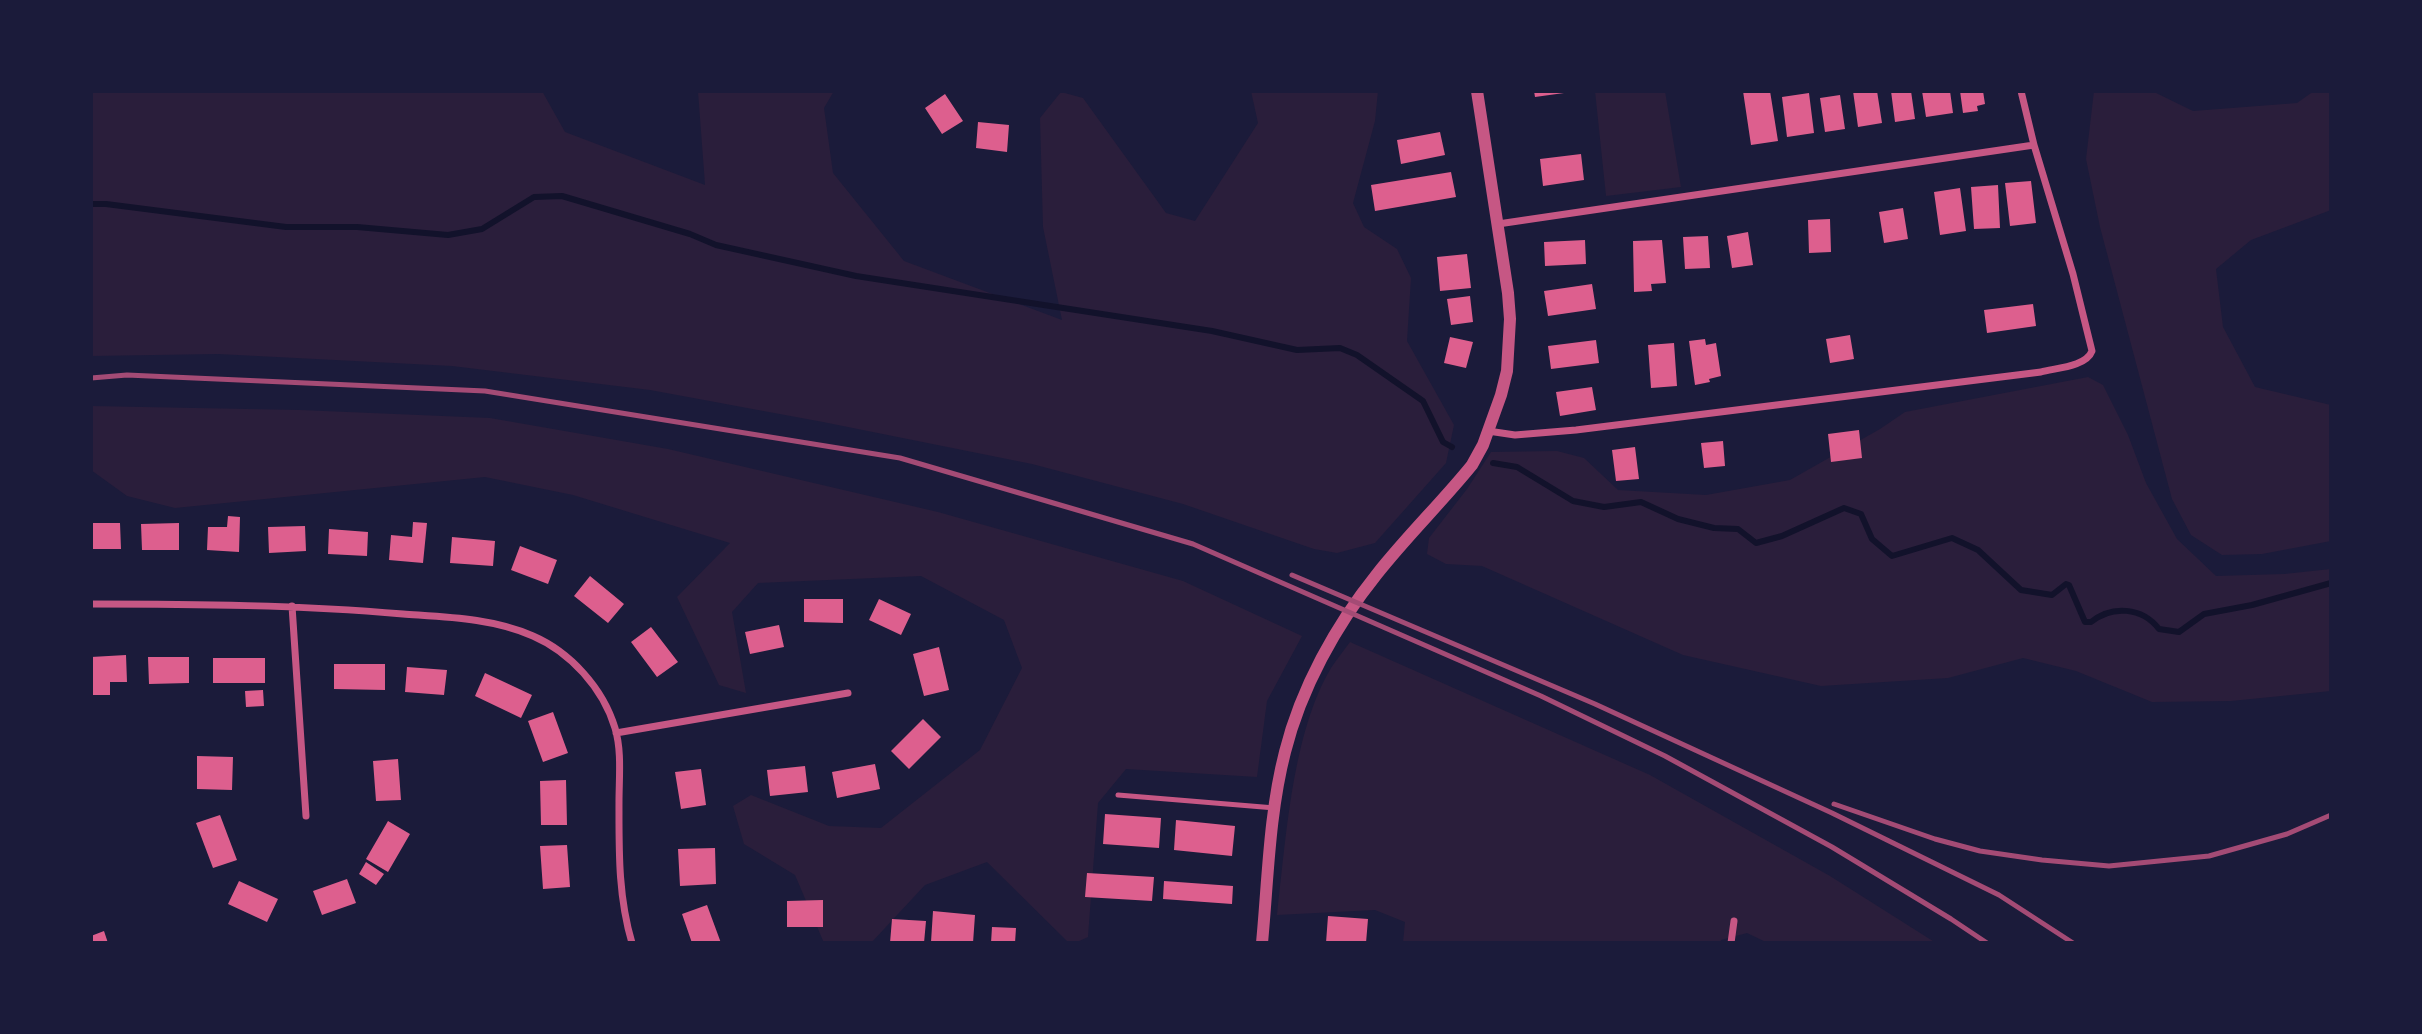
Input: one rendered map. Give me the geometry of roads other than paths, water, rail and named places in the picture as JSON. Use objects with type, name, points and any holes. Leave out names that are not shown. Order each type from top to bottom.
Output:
[{"type":"street","points":[[1262,943],[1275,808],[1284,754],[1292,725],[1315,671],[1331,642],[1377,575],[1472,465],[1501,395],[1509,352],[1508,293],[1477,91]]},
{"type":"street","points":[[1488,431],[1514,435],[1576,430],[2040,372],[2081,362],[2090,357],[2092,342],[2034,145],[2021,91]]},
{"type":"street","points":[[1498,224],[2034,145]]},
{"type":"street","points":[[91,604],[292,606],[485,622],[532,635],[572,661],[586,676],[600,696],[616,733],[619,761],[621,895],[632,943]]},
{"type":"street","points":[[292,606],[306,816]]},
{"type":"street","points":[[616,733],[848,694]]},
{"type":"street","points":[[1731,943],[1734,921]]},
{"type":"lane","points":[[1118,795],[1275,808]]},
{"type":"waterway","points":[[91,204],[286,227],[357,227],[448,235],[482,229],[534,197],[562,196],[690,234],[716,245],[856,276],[1212,331],[1297,350],[1340,348],[1357,355],[1423,401],[1443,442],[1452,447]]},
{"type":"waterway","points":[[1493,463],[1517,467],[1573,501],[1604,507],[1641,502],[1678,519],[1714,528],[1738,529],[1756,543],[1782,536],[1844,508],[1861,514],[1872,539],[1892,556],[1952,538],[1978,550],[2021,590],[2052,595],[2066,584],[2069,585],[2085,622],[2091,622],[2108,613],[2127,611],[2144,616],[2159,629],[2179,632],[2204,614],[2252,605],[2331,583]]},
{"type":"railway","points":[[91,378],[127,375],[485,391],[900,458],[1193,544],[1541,696],[1665,756],[1832,847],[1987,943]]},
{"type":"railway","points":[[1292,575],[1595,704],[1832,813],[1999,895],[2073,943]]},
{"type":"railway","points":[[1834,804],[1935,839],[1980,851],[2109,866],[2209,856],[2287,834],[2331,815]]}]
